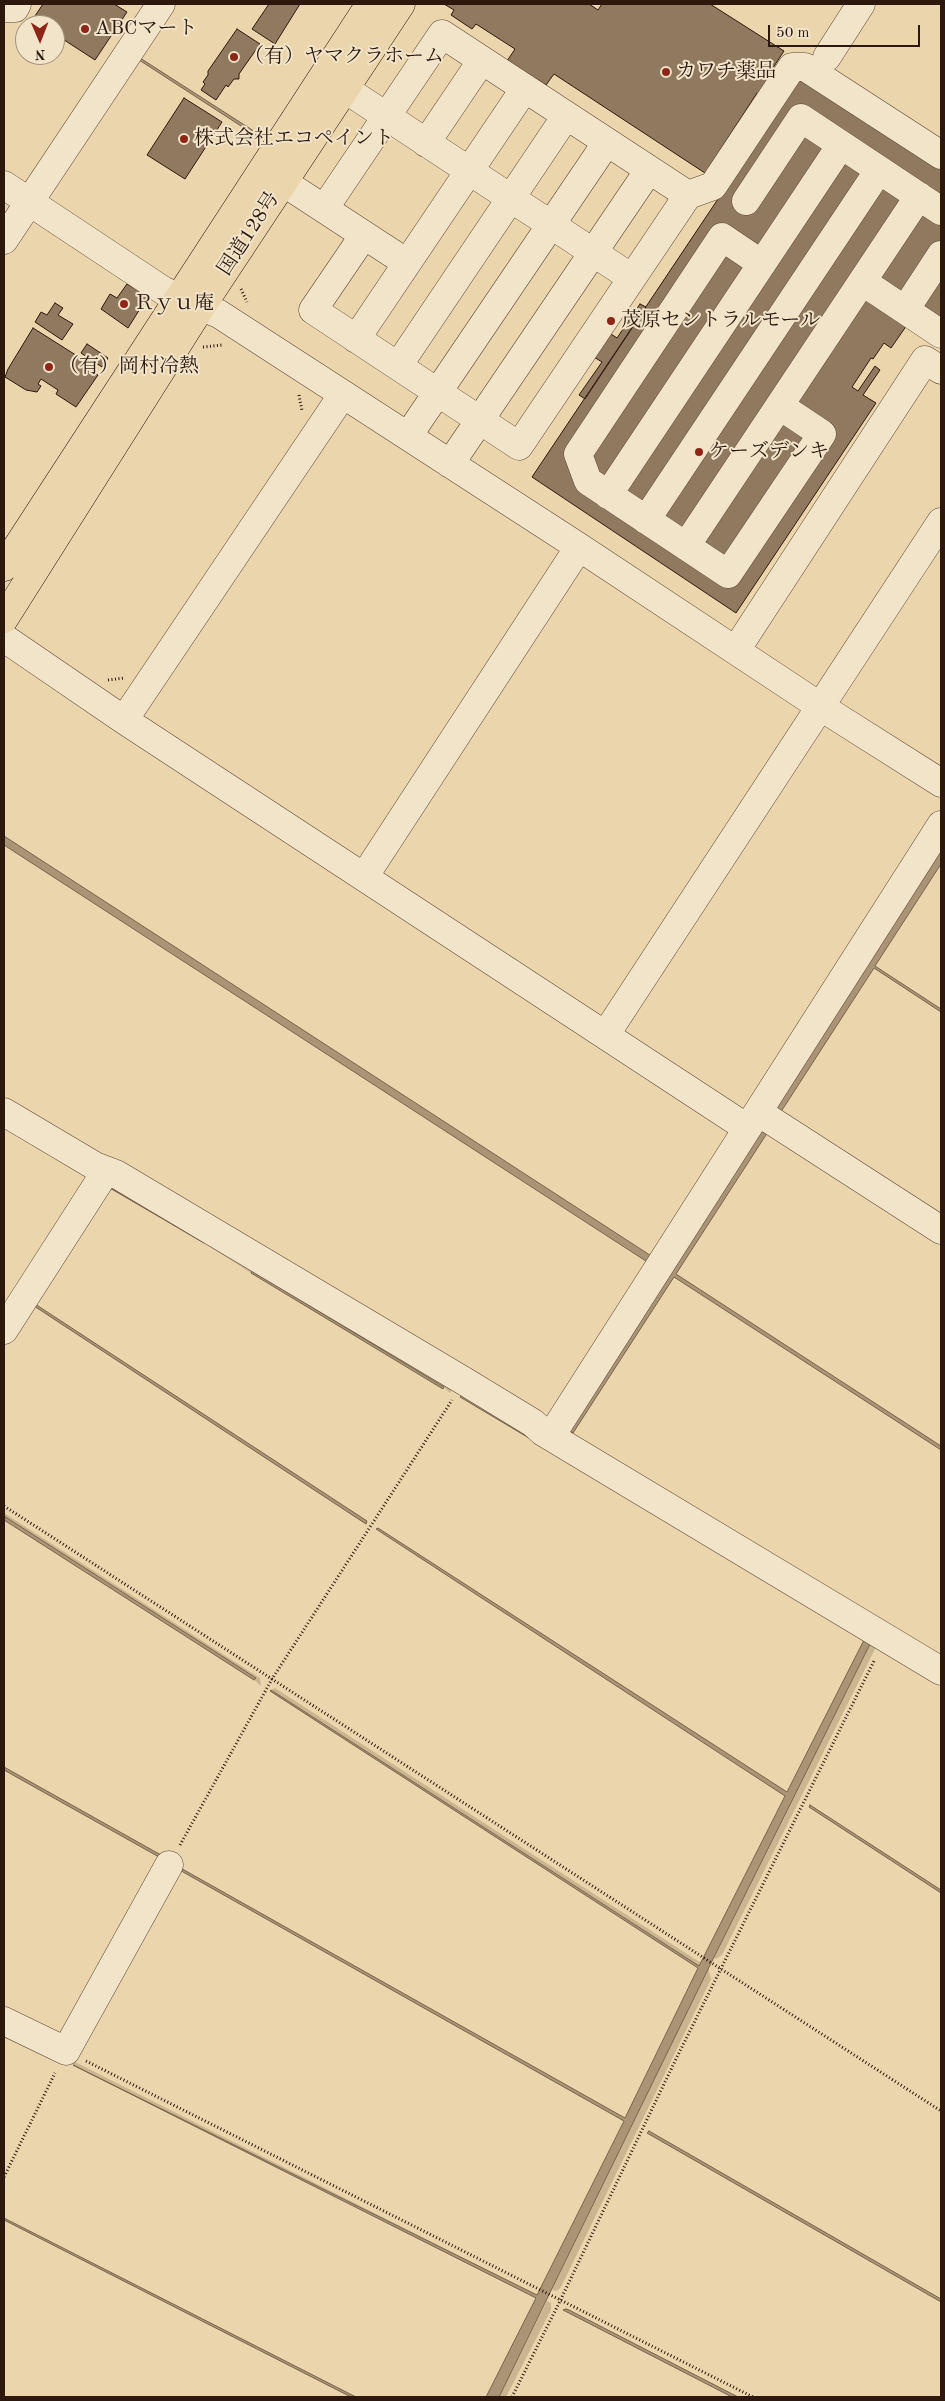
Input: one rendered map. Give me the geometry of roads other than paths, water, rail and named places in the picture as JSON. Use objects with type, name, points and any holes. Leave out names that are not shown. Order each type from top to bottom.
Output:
[{"type":"highway","name":"国道128号","points":[[4,619],[189,303],[370,4]]},
{"type":"highway","name":"国道128号","points":[[4,567],[189,303],[283,182],[401,4]]},
{"type":"street","points":[[4,8],[15,8],[18,4]]},
{"type":"street","points":[[4,240],[161,4]]},
{"type":"street","points":[[827,57],[861,4]]},
{"type":"street","points":[[324,209],[442,34],[688,195]]},
{"type":"street","points":[[426,143],[482,60]]},
{"type":"street","points":[[364,235],[313,310],[519,446],[688,195],[713,186],[792,67],[805,67],[941,155]]},
{"type":"street","points":[[356,339],[525,88]]},
{"type":"street","points":[[345,89],[632,278]]},
{"type":"street","points":[[398,366],[566,116]]},
{"type":"street","points":[[686,546],[862,282],[930,204],[801,118],[746,201]]},
{"type":"street","points":[[408,436],[607,142]]},
{"type":"street","points":[[608,495],[841,145]]},
{"type":"street","points":[[450,464],[649,170]]},
{"type":"street","points":[[646,520],[880,170]]},
{"type":"street","points":[[283,182],[407,263]]},
{"type":"street","points":[[4,185],[189,303],[219,314],[579,546],[821,707],[941,783]]},
{"type":"street","points":[[762,264],[722,237],[578,454],[588,481],[728,574],[822,434],[780,406]]},
{"type":"street","points":[[905,310],[941,255]]},
{"type":"street","points":[[862,282],[941,334]]},
{"type":"street","points":[[736,650],[925,360],[941,370]]},
{"type":"street","points":[[124,720],[343,394]]},
{"type":"street","points":[[606,1034],[941,522]]},
{"type":"street","points":[[364,876],[579,546]]},
{"type":"street","points":[[4,638],[124,720],[606,1034],[941,1230]]},
{"type":"street","points":[[551,1436],[941,825]]},
{"type":"street","points":[[4,1112],[106,1171],[116,1174],[534,1422],[543,1432],[941,1671]]},
{"type":"street","points":[[4,1330],[106,1171]]},
{"type":"street","points":[[4,2022],[66,2051],[169,1865]]},
{"type":"place","name":"ABCマート","points":[[85,29]]},
{"type":"place","name":"（有）ヤマクラホーム","points":[[234,57]]},
{"type":"place","name":"カワチ薬品","points":[[666,72]]},
{"type":"place","name":"株式会社エコペイント","points":[[184,139]]},
{"type":"place","name":"Ｒｙｕ庵","points":[[124,304]]},
{"type":"place","name":"茂原セントラルモール","points":[[611,321]]},
{"type":"place","name":"（有）岡村冷熱","points":[[49,367]]},
{"type":"place","name":"ケーズデンキ","points":[[699,452]]}]
